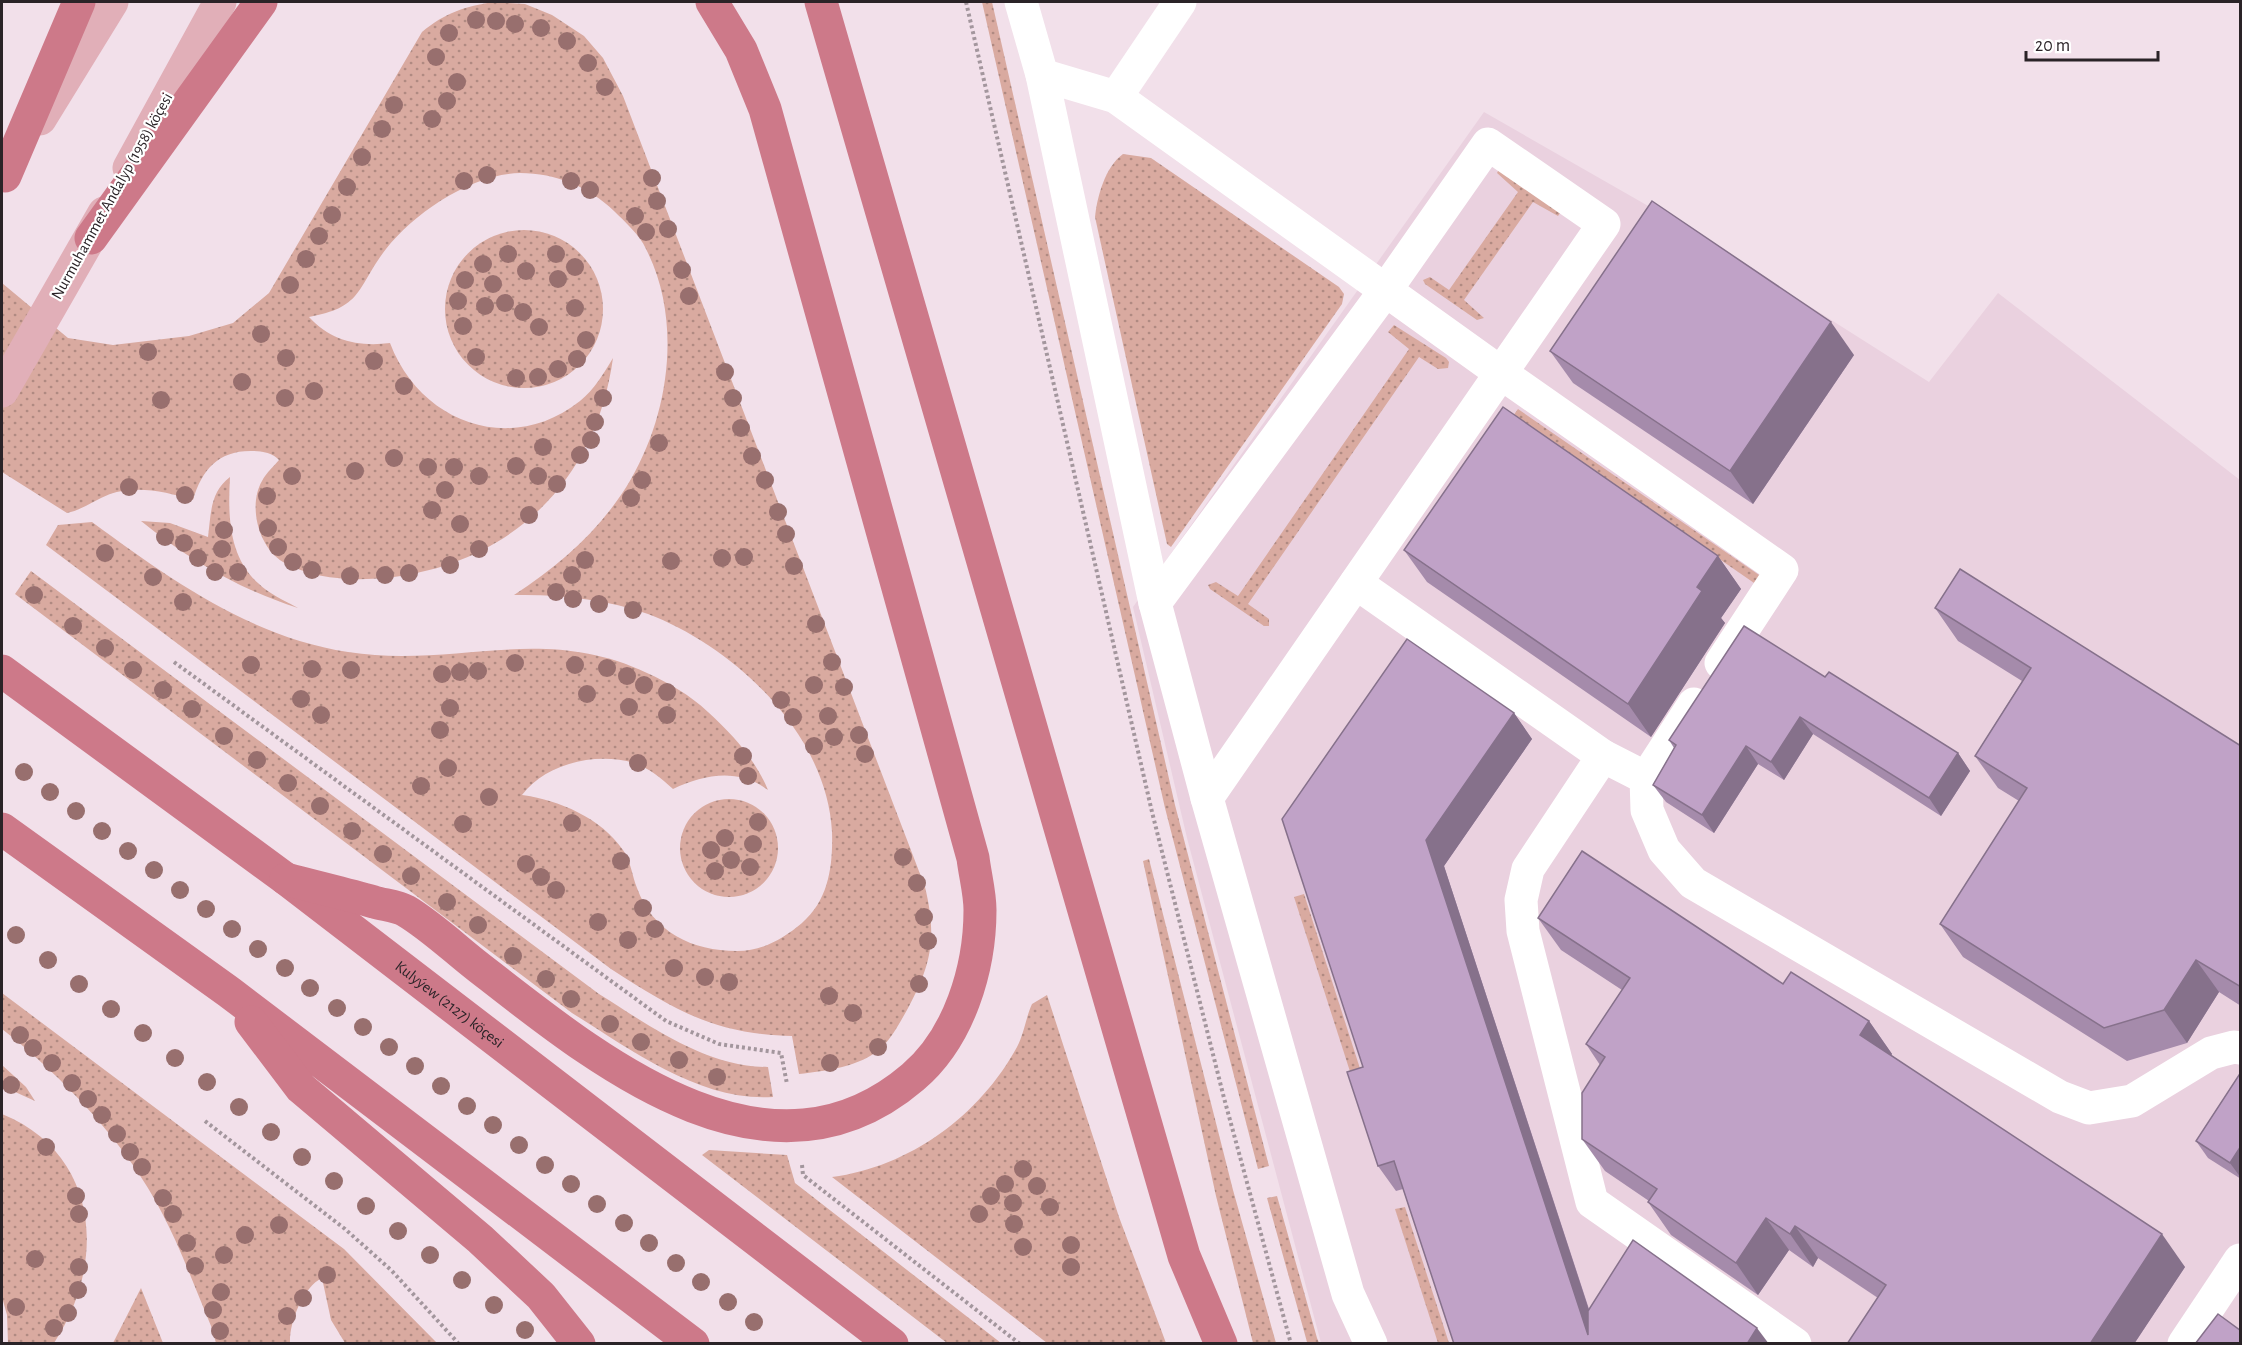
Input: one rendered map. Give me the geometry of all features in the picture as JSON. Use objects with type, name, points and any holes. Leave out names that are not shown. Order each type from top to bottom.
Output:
[{"type":"highway","points":[[3,179],[79,2]]},
{"type":"highway","points":[[91,238],[261,2]]},
{"type":"highway","points":[[286,879],[404,910],[555,1027],[639,1083],[715,1115],[759,1124],[795,1126],[832,1120],[867,1107],[900,1088],[925,1067],[951,1030],[968,989],[977,948],[980,909],[973,858],[765,109],[741,50],[712,2]]},
{"type":"highway","points":[[821,2],[1178,1234],[1221,1344]]},
{"type":"highway","name":"Kulyýew (2127) köçesi","points":[[2,670],[286,879],[892,1344]]},
{"type":"highway","points":[[2,829],[229,992],[693,1344]]},
{"type":"highway","points":[[229,992],[301,1088],[480,1239],[541,1296],[579,1344]]},
{"type":"main road","points":[[3,179],[112,2]]},
{"type":"main road","name":"Nurmuhammet Andalyp (1958) köçesi","points":[[2,391],[91,238],[196,42],[220,2]]},
{"type":"lane","points":[[1021,2],[1042,75],[1155,603],[1207,798],[1348,1294],[1371,1344]]},
{"type":"lane","points":[[1116,97],[1180,2]]},
{"type":"lane","points":[[1042,75],[1116,97],[1385,291],[1782,570],[1646,778],[1647,810],[1664,850],[1693,883],[2060,1097],[2089,1108],[2132,1101],[2211,1053],[2234,1047],[2241,1048]]},
{"type":"lane","points":[[1155,603],[1385,291],[1488,144],[1604,224],[1207,798]]},
{"type":"lane","points":[[1356,583],[1603,756],[1646,778]]},
{"type":"lane","points":[[1603,756],[1528,869],[1521,900],[1523,931],[1592,1202],[1795,1344]]},
{"type":"lane","points":[[2184,1344],[2236,1277]]},
{"type":"path","points":[[966,2],[1152,812],[1224,1098],[1291,1344]]},
{"type":"path","points":[[174,662],[666,1021],[719,1044],[781,1053],[803,1175],[1020,1344]]},
{"type":"path","points":[[205,1121],[345,1229],[392,1271],[459,1344]]},
{"type":"shaded area","points":[[494,2],[525,4],[552,15],[584,36],[603,58],[623,96],[925,887],[931,921],[931,936],[927,964],[922,978],[889,1040],[873,1054],[853,1064],[799,1074],[792,1036],[764,1034],[717,1025],[676,1008],[611,969],[46,545],[58,525],[92,522],[151,564],[212,603],[278,633],[348,652],[387,656],[534,649],[570,651],[608,658],[663,681],[694,700],[726,730],[750,758],[768,790],[745,778],[733,776],[709,777],[673,789],[655,774],[639,765],[604,759],[588,760],[558,768],[532,784],[522,795],[550,801],[578,812],[614,839],[626,854],[644,903],[653,916],[676,936],[705,947],[737,951],[764,946],[787,934],[811,914],[824,893],[832,857],[832,832],[826,796],[813,761],[795,729],[771,699],[713,648],[681,629],[648,614],[582,598],[514,595],[564,558],[594,530],[620,497],[644,453],[655,425],[662,395],[667,365],[667,335],[664,305],[657,276],[646,249],[636,234],[614,211],[594,195],[559,179],[520,173],[483,180],[464,188],[428,209],[398,235],[350,301],[340,308],[309,317],[327,332],[346,341],[367,344],[390,343],[404,371],[423,394],[445,411],[470,423],[497,428],[525,426],[553,418],[585,397],[613,358],[603,403],[588,443],[566,479],[540,510],[508,535],[471,556],[430,570],[372,579],[346,579],[294,568],[274,555],[267,546],[258,525],[256,502],[258,491],[268,472],[279,460],[264,452],[241,452],[221,458],[201,479],[193,500],[162,492],[120,491],[67,513],[2,472],[2,283],[68,338],[113,345],[189,336],[233,323],[269,293],[422,32],[456,11]]},
{"type":"shaded area","points":[[982,2],[992,2],[1175,805],[1269,1166],[1258,1169],[1165,808]]},
{"type":"shaded area","points":[[1484,112],[1678,223],[1929,382],[1998,293],[2240,480],[2240,1343],[1321,1343],[1187,838],[1133,607]]},
{"type":"shaded area","points":[[1123,154],[1151,158],[1339,287],[1344,294],[1342,304],[1171,547],[1167,544],[1095,217],[1100,192],[1107,174]]},
{"type":"shaded area","points":[[1499,169],[1561,212],[1558,216],[1533,202],[1464,300],[1484,318],[1477,320],[1425,284],[1423,280],[1430,277],[1449,290],[1518,192],[1497,173]]},
{"type":"shaded area","points":[[524,230],[554,236],[580,253],[597,279],[603,309],[597,339],[580,365],[554,382],[524,388],[494,382],[468,365],[451,339],[445,309],[451,279],[468,253],[494,236]]},
{"type":"shaded area","points":[[1394,325],[1446,358],[1449,362],[1448,368],[1438,369],[1419,357],[1248,604],[1269,619],[1269,626],[1264,626],[1210,589],[1208,585],[1216,582],[1238,596],[1409,349],[1388,332]]},
{"type":"shaded area","points":[[1518,409],[1762,577],[1757,585],[1521,422],[1479,464]]},
{"type":"shaded area","points":[[230,477],[230,520],[235,547],[241,560],[248,572],[262,587],[298,608],[255,592],[215,572],[177,548],[141,521],[170,523],[208,537],[215,497],[223,483]]},
{"type":"shaded area","points":[[31,571],[599,994],[659,1031],[701,1052],[745,1065],[768,1067],[773,1097],[746,1096],[719,1091],[693,1082],[642,1057],[572,1013],[15,594]]},
{"type":"shaded area","points":[[729,799],[748,803],[763,814],[774,829],[778,848],[774,867],[763,882],[748,893],[729,897],[710,893],[695,882],[684,867],[680,848],[684,829],[695,814],[710,803]]},
{"type":"shaded area","points":[[1149,859],[1233,1190],[1276,1343],[1253,1343],[1216,1196],[1143,861]]},
{"type":"shaded area","points":[[1304,894],[1364,1081],[1354,1084],[1294,897]]},
{"type":"shaded area","points":[[2,993],[344,1249],[437,1343],[345,1343],[331,1320],[322,1278],[309,1289],[298,1306],[290,1343],[216,1343],[182,1255],[148,1187],[112,1137],[70,1090],[2,1029]]},
{"type":"shaded area","points":[[1047,995],[1119,1217],[1166,1343],[1047,1343],[832,1177],[889,1162],[940,1134],[963,1115],[1002,1072],[1017,1047],[1032,1004]]},
{"type":"shaded area","points":[[2,1065],[26,1087],[35,1101],[2,1086]]},
{"type":"shaded area","points":[[2,1114],[35,1132],[59,1155],[75,1183],[85,1213],[87,1246],[82,1279],[71,1312],[54,1343],[8,1343],[7,1315],[2,1297]]},
{"type":"shaded area","points":[[709,1150],[787,1155],[795,1183],[1001,1343],[947,1343],[702,1155]]},
{"type":"shaded area","points":[[1277,1196],[1319,1343],[1307,1342],[1267,1198]]},
{"type":"shaded area","points":[[1405,1207],[1449,1343],[1438,1343],[1395,1209]]},
{"type":"shaded area","points":[[141,1288],[163,1343],[113,1343]]},
{"type":"building","points":[[1652,201],[1831,322],[1730,471],[1550,351]]},
{"type":"building","points":[[1503,407],[1718,556],[1697,587],[1702,591],[1628,704],[1404,550]]},
{"type":"building","points":[[1960,569],[2241,746],[2241,987],[2196,960],[2164,1010],[2104,1028],[1940,924],[2027,788],[1975,756],[2031,668],[1935,608]]},
{"type":"building","points":[[1744,626],[1825,677],[1829,672],[1958,753],[1929,798],[1800,717],[1771,762],[1746,746],[1702,815],[1653,785],[1676,745],[1669,740]]},
{"type":"building","points":[[1407,639],[1514,713],[1426,840],[1588,1335],[1588,1311],[1633,1240],[1757,1328],[1747,1344],[1454,1344],[1394,1161],[1378,1166],[1347,1072],[1363,1067],[1282,819]]},
{"type":"building","points":[[1582,851],[1783,984],[1791,972],[1869,1021],[1860,1035],[2162,1234],[2090,1344],[1847,1344],[1886,1285],[1795,1226],[1790,1234],[1766,1218],[1736,1263],[1648,1202],[1657,1189],[1582,1139],[1582,1093],[1605,1057],[1586,1044],[1630,978],[1538,918]]},
{"type":"building","points":[[2241,1072],[2241,1146],[2230,1163],[2196,1141]]},
{"type":"building","points":[[2218,1314],[2241,1331],[2241,1344],[2195,1344]]}]
